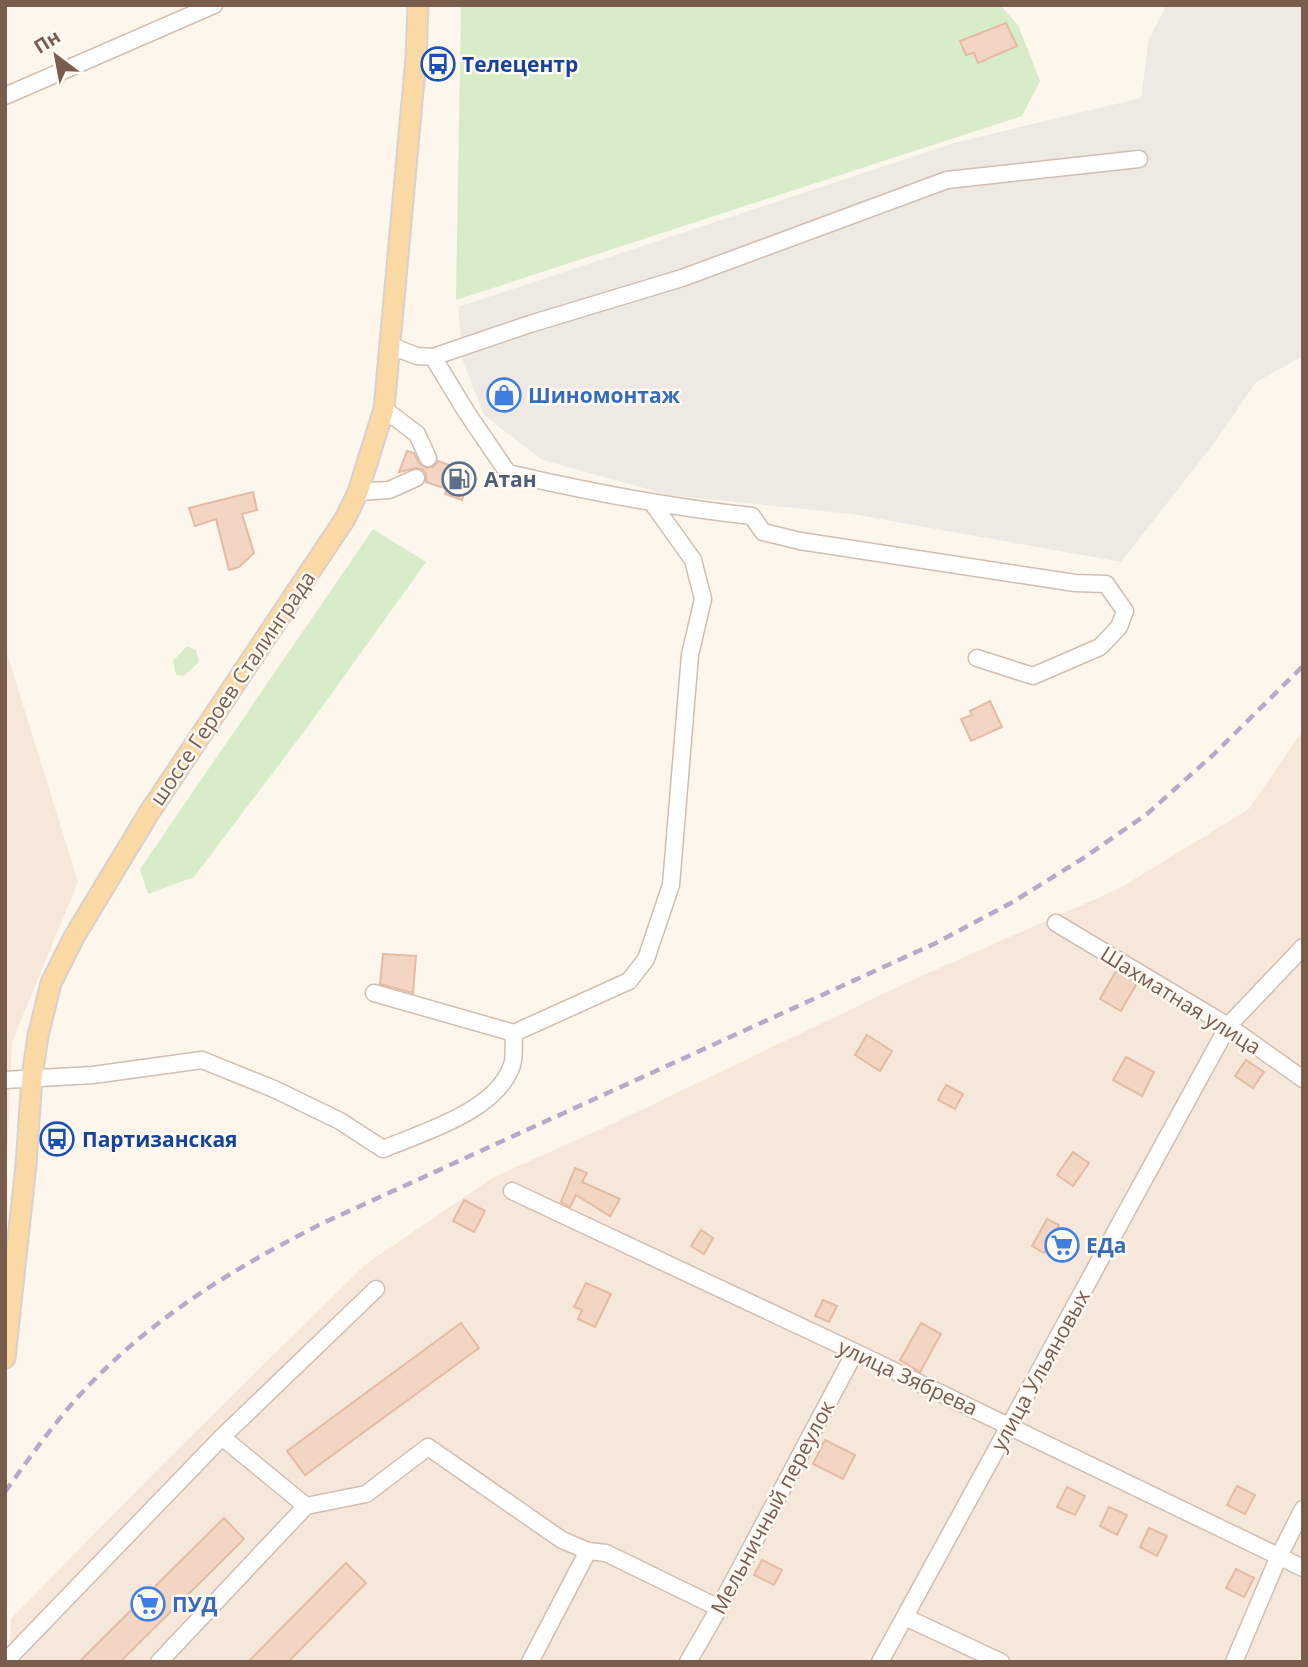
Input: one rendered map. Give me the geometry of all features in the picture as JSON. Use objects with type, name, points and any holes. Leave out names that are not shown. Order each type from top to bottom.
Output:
[{"type":"main road","name":"шоссе Героев Сталинграда","points":[[5,1358],[26,1165],[32,1077],[38,1036],[51,983],[74,937],[149,813],[345,519],[358,492],[384,410],[416,58],[418,5]]},
{"type":"street","points":[[5,96],[214,5]]},
{"type":"street","points":[[391,346],[417,356],[433,357],[530,324],[682,278],[947,180],[1139,159]]},
{"type":"street","points":[[433,357],[508,473],[653,504],[752,516],[762,532],[800,541],[1075,583],[1106,584],[1125,611],[1119,627],[1100,647],[1033,676],[978,659]]},
{"type":"street","points":[[384,410],[417,433],[428,458]]},
{"type":"street","points":[[358,492],[389,490],[416,478]]},
{"type":"street","points":[[374,993],[513,1033],[629,981],[646,959],[671,885],[690,655],[703,599],[693,560],[653,504]]},
{"type":"street","name":"Шахматная улица","points":[[1056,923],[1228,1026],[1303,1079]]},
{"type":"street","name":"улица Ульяновых","points":[[880,1662],[1228,1026],[1303,947]]},
{"type":"street","points":[[5,1080],[93,1074],[202,1060],[285,1094],[340,1121],[383,1149],[447,1123],[498,1092],[512,1065],[513,1033]]},
{"type":"street","name":"улица Зябрева","points":[[512,1191],[855,1352],[1303,1568]]},
{"type":"street","points":[[5,1662],[222,1437],[376,1289]]},
{"type":"street","name":"Мельничный переулок","points":[[688,1662],[855,1352]]},
{"type":"street","points":[[222,1437],[306,1506]]},
{"type":"street","points":[[159,1662],[306,1506],[366,1494],[428,1447],[562,1539],[589,1551],[606,1553],[719,1608]]},
{"type":"street","points":[[1234,1662],[1279,1556],[1303,1509]]},
{"type":"street","points":[[530,1662],[589,1551]]},
{"type":"street","points":[[905,1616],[1001,1662]]},
{"type":"shaded area","points":[[1167,5],[1303,5],[1303,356],[1256,382],[1215,442],[1121,562],[852,514],[669,495],[542,460],[484,415],[463,361],[458,307],[954,143],[1141,98],[1149,38]]},
{"type":"shaded area","points":[[5,647],[78,882],[12,1042],[5,1207]]},
{"type":"shaded area","points":[[1303,730],[1303,1662],[10,1662],[11,1619],[161,1466],[366,1264],[494,1177],[610,1125],[906,983],[1120,888],[1249,809]]},
{"type":"green space","points":[[461,5],[1000,5],[1018,25],[1040,81],[1022,116],[456,300]]},
{"type":"green space","points":[[373,529],[426,562],[309,725],[194,877],[148,894],[140,869]]},
{"type":"green space","points":[[187,646],[196,650],[199,662],[184,676],[176,675],[173,661]]},
{"type":"building","points":[[1006,23],[1017,46],[978,63],[974,53],[966,55],[960,41]]},
{"type":"building","points":[[407,451],[414,453],[419,463],[426,468],[433,467],[438,461],[471,473],[462,500],[445,494],[447,489],[426,482],[426,474],[422,469],[399,472]]},
{"type":"building","points":[[253,492],[257,510],[242,514],[254,553],[239,567],[229,570],[216,519],[195,526],[189,508]]},
{"type":"building","points":[[990,701],[1002,727],[971,741],[961,719],[972,715],[970,711]]},
{"type":"building","points":[[383,954],[416,956],[413,993],[380,984]]},
{"type":"building","points":[[1116,971],[1137,983],[1121,1011],[1100,999]]},
{"type":"building","points":[[867,1035],[892,1051],[880,1071],[855,1055]]},
{"type":"building","points":[[1126,1057],[1154,1072],[1142,1096],[1113,1080]]},
{"type":"building","points":[[1246,1060],[1264,1072],[1253,1088],[1235,1076]]},
{"type":"building","points":[[946,1085],[963,1094],[955,1109],[938,1100]]},
{"type":"building","points":[[1073,1152],[1089,1163],[1073,1186],[1057,1175]]},
{"type":"building","points":[[575,1168],[587,1173],[582,1182],[620,1199],[610,1216],[576,1195],[570,1207],[561,1202]]},
{"type":"building","points":[[464,1200],[485,1211],[474,1232],[453,1221]]},
{"type":"building","points":[[1047,1219],[1059,1225],[1044,1253],[1032,1246]]},
{"type":"building","points":[[701,1230],[713,1238],[704,1254],[691,1246]]},
{"type":"building","points":[[586,1283],[611,1294],[595,1327],[578,1319],[582,1310],[574,1307]]},
{"type":"building","points":[[823,1300],[837,1306],[829,1322],[815,1316]]},
{"type":"building","points":[[461,1323],[479,1348],[305,1475],[287,1451]]},
{"type":"building","points":[[921,1323],[941,1334],[920,1372],[900,1360]]},
{"type":"building","points":[[825,1440],[855,1455],[843,1479],[813,1464]]},
{"type":"building","points":[[1237,1486],[1255,1495],[1245,1514],[1227,1505]]},
{"type":"building","points":[[1067,1487],[1085,1496],[1075,1515],[1057,1507]]},
{"type":"building","points":[[1109,1507],[1127,1515],[1117,1535],[1100,1526]]},
{"type":"building","points":[[224,1518],[244,1539],[120,1662],[79,1662]]},
{"type":"building","points":[[1149,1528],[1167,1536],[1157,1556],[1140,1547]]},
{"type":"building","points":[[762,1560],[782,1570],[774,1585],[754,1575]]},
{"type":"building","points":[[346,1563],[366,1583],[288,1662],[248,1662]]},
{"type":"building","points":[[1236,1569],[1254,1578],[1244,1597],[1226,1588]]},
{"type":"railway","points":[[5,1492],[91,1383],[144,1335],[200,1293],[260,1256],[323,1223],[936,943],[1011,903],[1147,814],[1213,755],[1303,666]]},
{"type":"place","name":"Телецентр","points":[[438,64]]},
{"type":"place","name":"Шиномонтаж","points":[[504,395]]},
{"type":"place","name":"Атан","points":[[459,479]]},
{"type":"place","name":"Партизанская","points":[[57,1139]]},
{"type":"place","name":"ЕДа","points":[[1062,1245]]},
{"type":"place","name":"ПУД","points":[[148,1604]]}]
